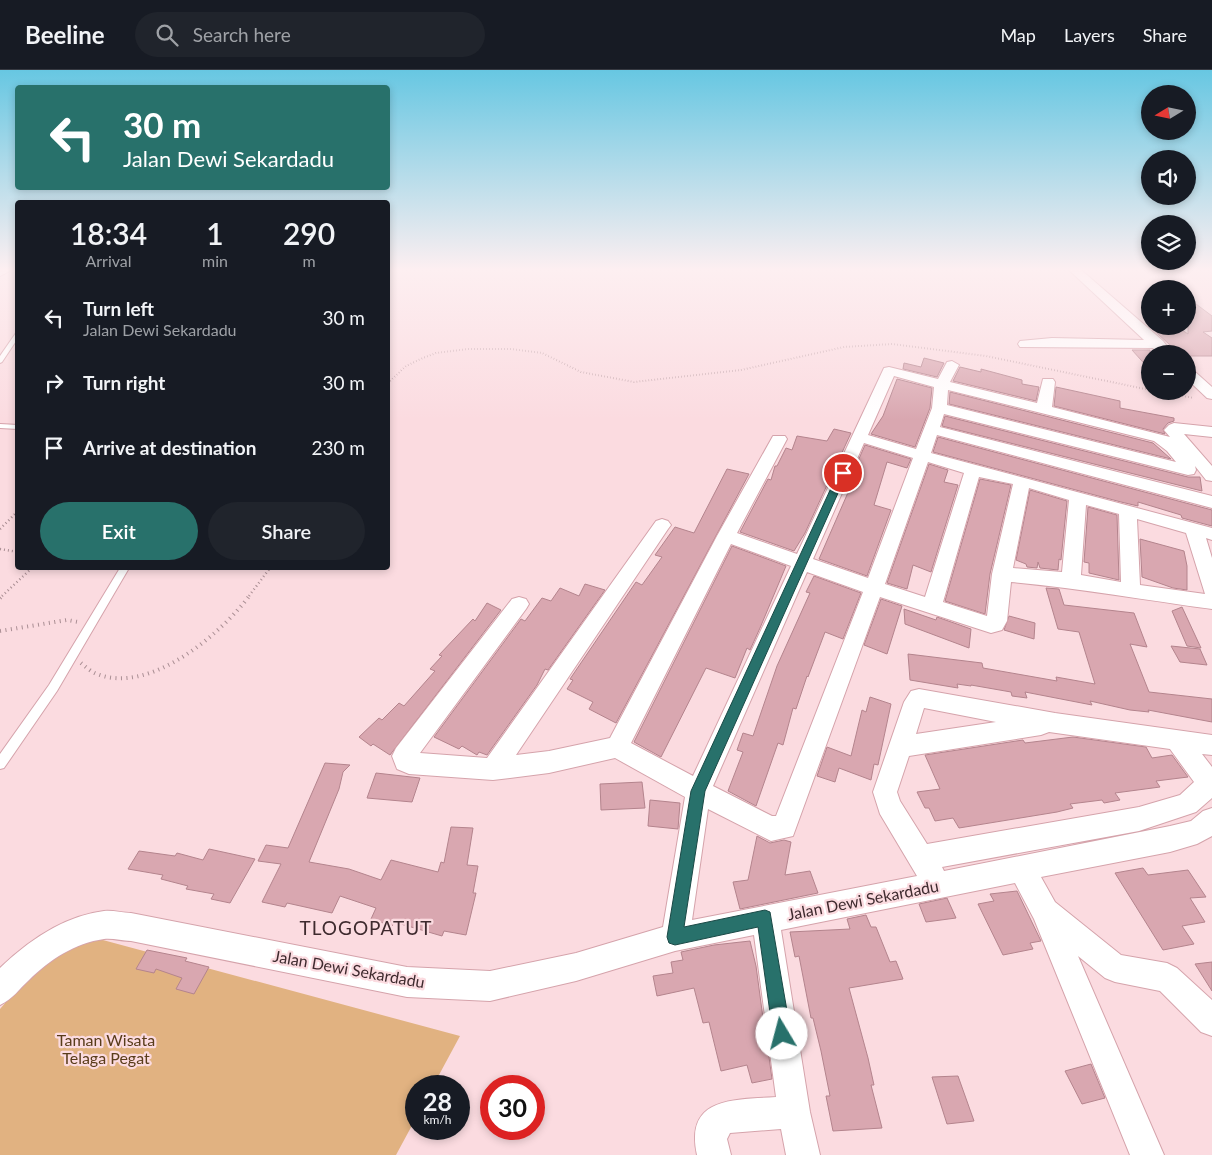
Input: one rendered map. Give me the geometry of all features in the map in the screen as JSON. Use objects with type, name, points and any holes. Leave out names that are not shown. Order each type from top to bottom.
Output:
[{"type":"street","points":[[1130,320],[1158,345]]},
{"type":"street","points":[[1025,344],[1052,342],[1141,348]]},
{"type":"street","points":[[519,604],[404,756],[405,761],[409,763],[493,769],[549,762],[617,747],[771,829],[784,827],[939,408],[942,384],[952,365]]},
{"type":"street","points":[[675,937],[698,791],[889,371],[1160,438],[1176,451],[1186,463],[1188,470],[939,408]]},
{"type":"street","points":[[1196,381],[1212,395]]},
{"type":"street","points":[[1044,409],[1048,382]]},
{"type":"street","points":[[1212,432],[1174,428],[1172,430],[1212,476]]},
{"type":"street","points":[[931,429],[1212,502]]},
{"type":"street","points":[[859,437],[973,470],[1022,480],[1078,498],[1203,532],[1212,589]]},
{"type":"street","points":[[617,747],[726,536],[779,439]]},
{"type":"street","points":[[932,607],[973,470]]},
{"type":"street","points":[[726,536],[874,588],[991,625],[995,624],[1002,574],[1022,480]]},
{"type":"street","points":[[1071,580],[1078,498]]},
{"type":"street","points":[[1128,512],[1131,591]]},
{"type":"street","points":[[493,769],[662,525]]},
{"type":"street","points":[[1002,574],[1071,580],[1131,591],[1212,602]]},
{"type":"street","points":[[938,886],[886,799],[885,792],[915,702],[919,698],[1055,723],[1212,745]]},
{"type":"street","points":[[900,747],[1055,723]]},
{"type":"street","points":[[922,858],[1139,819],[1187,804],[1211,783],[1177,740]]},
{"type":"street","name":"Jalan Dewi Sekardadu","points":[[0,990],[23,966],[53,943],[78,932],[104,925],[131,927],[406,982],[490,986],[576,967],[675,937],[765,918],[1023,870],[1170,839],[1197,832],[1212,820]]},
{"type":"street","points":[[1023,870],[1044,910],[1147,1155]]},
{"type":"street","points":[[1044,910],[1115,968],[1160,975],[1167,978],[1212,1021]]},
{"type":"street","points":[[765,918],[802,1155]]},
{"type":"street","points":[[714,1155],[710,1138],[711,1130],[714,1124],[724,1117],[794,1112]]},
{"type":"lane","points":[[0,361],[15,337]]},
{"type":"lane","points":[[0,426],[15,427]]},
{"type":"lane","points":[[0,764],[72,657],[123,570]]},
{"type":"path","points":[[390,381],[406,366],[423,358],[436,353],[468,349],[511,349],[542,353],[580,372],[634,382],[741,370],[844,347],[892,344],[986,356],[1141,388]]},
{"type":"path","points":[[0,530],[15,514]]},
{"type":"path","points":[[0,549],[15,552]]},
{"type":"path","points":[[0,598],[30,570]]},
{"type":"path","points":[[0,631],[67,620],[77,621],[81,626],[72,657],[96,673],[112,677],[133,676],[166,667],[200,646],[224,626],[243,605],[269,570]]},
{"type":"green space","name":"Taman Wisata Telaga Pegat","points":[[88,936],[460,1036],[439,1075],[405,1075],[405,1138],[396,1155],[0,1155],[0,1009],[35,968]]},
{"type":"building","points":[[1196,320],[1212,320],[1212,331],[1203,332],[1212,338],[1212,356],[1196,356],[1196,345],[1170,345],[1159,335],[1196,335]]},
{"type":"building","points":[[1132,350],[1141,350],[1141,360]]},
{"type":"building","points":[[924,358],[944,363],[937,377],[903,369],[904,363],[921,367]]},
{"type":"building","points":[[960,367],[981,372],[981,369],[1022,380],[1022,384],[1039,387],[1036,401],[953,381]]},
{"type":"building","points":[[897,379],[932,388],[930,408],[915,447],[871,434],[883,416]]},
{"type":"building","points":[[1056,387],[1120,401],[1120,408],[1174,418],[1174,421],[1168,423],[1163,429],[1165,434],[1054,406]]},
{"type":"building","points":[[950,392],[1153,443],[1171,459],[949,404]]},
{"type":"building","points":[[945,416],[1188,477],[1200,477],[1202,491],[942,426]]},
{"type":"building","points":[[834,429],[851,433],[805,533],[794,551],[740,532],[768,479],[771,480],[775,466],[777,466],[786,448],[792,450],[797,436],[827,441]]},
{"type":"building","points":[[938,437],[1212,510],[1212,526],[1182,518],[1181,515],[1138,502],[1138,506],[1121,502],[933,452]]},
{"type":"building","points":[[865,445],[911,459],[907,468],[887,462],[874,505],[891,510],[867,576],[819,559],[857,472],[854,470]]},
{"type":"building","points":[[929,464],[948,470],[944,482],[958,485],[931,572],[913,565],[907,589],[887,583]]},
{"type":"building","points":[[727,469],[749,474],[616,723],[589,709],[593,702],[567,689],[573,680],[570,679],[636,582],[642,585],[662,557],[655,555],[675,527],[694,533]]},
{"type":"building","points":[[980,479],[1011,485],[990,574],[985,614],[945,601]]},
{"type":"building","points":[[1030,490],[1067,501],[1061,560],[1059,559],[1058,570],[1040,568],[1038,562],[1037,568],[1027,567],[1026,564],[1016,560]]},
{"type":"building","points":[[1088,507],[1117,515],[1119,580],[1089,573],[1089,563],[1084,562]]},
{"type":"building","points":[[1140,539],[1184,551],[1187,566],[1187,590],[1173,588],[1142,577]]},
{"type":"building","points":[[732,546],[786,566],[750,650],[747,648],[735,678],[706,668],[661,757],[634,742]]},
{"type":"building","points":[[814,576],[861,593],[843,639],[825,632],[796,709],[793,708],[783,745],[778,743],[756,806],[728,791],[743,752],[737,750],[743,733],[753,736],[777,666],[810,593],[806,592]]},
{"type":"building","points":[[585,584],[605,590],[548,670],[545,669],[537,685],[487,755],[479,752],[477,755],[462,746],[459,749],[434,737],[521,619],[525,621],[542,598],[551,601],[560,588],[579,596]]},
{"type":"building","points":[[1046,588],[1059,589],[1064,605],[1134,613],[1147,647],[1130,644],[1149,692],[1212,699],[1212,722],[1148,710],[1149,712],[1130,710],[1090,701],[1092,705],[1025,692],[1027,698],[1012,696],[1011,692],[971,685],[957,684],[958,688],[910,680],[908,654],[982,663],[983,668],[1057,681],[1056,677],[1095,684],[1079,632],[1058,629]]},
{"type":"building","points":[[881,599],[902,606],[887,654],[864,645]]},
{"type":"building","points":[[487,603],[501,610],[390,755],[373,744],[371,746],[359,737],[379,718],[382,720],[399,703],[404,706],[435,671],[430,669],[442,656],[439,655],[473,619],[475,621]]},
{"type":"building","points":[[1182,607],[1201,648],[1187,646],[1172,611]]},
{"type":"building","points":[[904,609],[936,620],[937,617],[971,629],[969,648],[905,624]]},
{"type":"building","points":[[1009,616],[1035,623],[1034,639],[1004,630]]},
{"type":"building","points":[[1171,646],[1200,649],[1207,665],[1180,662]]},
{"type":"building","points":[[870,697],[891,704],[878,765],[874,764],[871,780],[839,768],[835,782],[817,776],[827,747],[851,756],[862,710],[866,712]]},
{"type":"building","points":[[1073,737],[1146,747],[1152,758],[1172,755],[1188,777],[1156,781],[1160,787],[1115,793],[1120,800],[1104,803],[1102,800],[1070,804],[1073,808],[1057,812],[959,828],[953,818],[935,821],[929,808],[925,808],[917,792],[940,789],[925,755],[1023,740],[1025,743]]},
{"type":"building","points":[[325,763],[350,765],[343,772],[339,789],[309,862],[349,869],[381,880],[391,860],[438,872],[441,862],[444,863],[451,827],[473,828],[467,865],[478,866],[473,893],[476,893],[466,935],[444,931],[442,936],[394,922],[392,926],[371,919],[376,908],[340,896],[332,913],[287,903],[285,907],[262,902],[281,864],[258,861],[266,845],[288,848]]},
{"type":"building","points":[[376,773],[420,778],[412,802],[367,798]]},
{"type":"building","points":[[642,782],[645,808],[601,810],[600,784]]},
{"type":"building","points":[[650,800],[680,803],[678,829],[648,826]]},
{"type":"building","points":[[757,836],[770,843],[784,840],[791,842],[785,875],[810,871],[818,893],[740,909],[733,882],[748,880]]},
{"type":"building","points":[[209,849],[255,859],[230,903],[211,899],[214,894],[186,889],[188,886],[161,879],[163,875],[128,869],[139,851],[175,856],[177,853],[203,860]]},
{"type":"building","points":[[1143,868],[1148,875],[1188,870],[1206,897],[1190,898],[1205,922],[1182,926],[1194,944],[1163,950],[1115,873]]},
{"type":"building","points":[[1017,891],[1041,941],[1030,943],[1033,949],[1003,955],[978,904],[994,901],[990,894]]},
{"type":"building","points":[[947,898],[956,918],[926,922],[919,904]]},
{"type":"building","points":[[866,915],[871,927],[876,927],[890,962],[896,961],[903,979],[849,988],[868,1058],[874,1085],[871,1085],[882,1128],[833,1131],[826,1096],[830,1096],[821,1051],[813,1018],[811,1018],[799,956],[795,957],[790,932],[850,929],[847,919]]},
{"type":"building","points":[[750,941],[756,966],[763,1018],[761,1018],[766,1035],[772,1079],[752,1083],[747,1065],[721,1071],[709,1022],[703,1023],[694,988],[657,996],[653,976],[673,973],[671,962],[683,960],[681,952],[714,945]]},
{"type":"building","points":[[147,950],[187,958],[185,961],[209,967],[194,994],[176,989],[182,978],[156,969],[154,973],[136,969]]},
{"type":"building","points":[[1212,962],[1212,991],[1195,964]]},
{"type":"building","points":[[1091,1064],[1105,1098],[1082,1104],[1065,1071]]},
{"type":"building","points":[[958,1076],[974,1121],[947,1124],[932,1077]]},
{"type":"district","name":"TLOGOPATUT","points":[[366,928]]},
{"type":"route","points":[[782,1034],[765,918],[675,937],[698,791],[843,473]]}]
